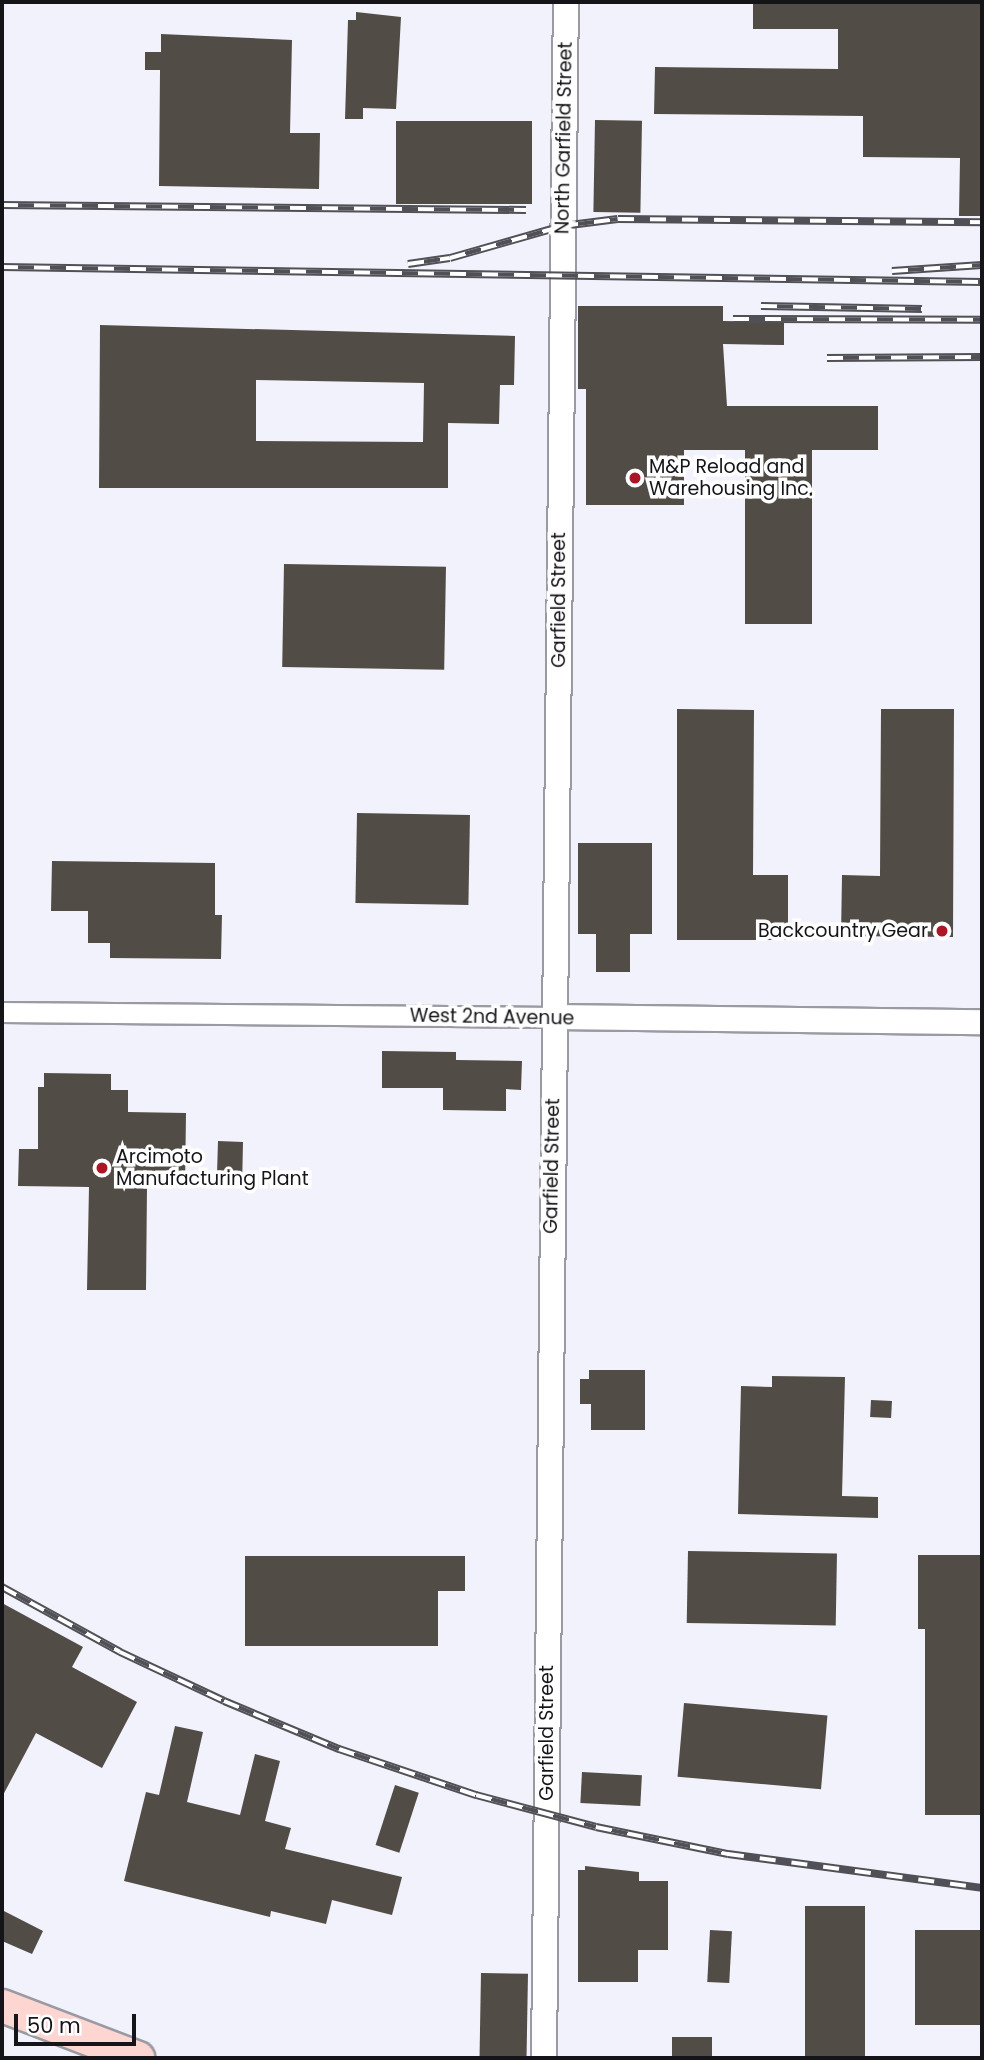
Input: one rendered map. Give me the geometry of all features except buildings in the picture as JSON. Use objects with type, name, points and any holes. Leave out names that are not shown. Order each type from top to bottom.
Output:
[{"type":"main road","points":[[2,2006],[138,2058]]},
{"type":"street","name":"North Garfield Street","points":[[561,275],[566,2]]},
{"type":"street","name":"Garfield Street","points":[[544,2058],[561,275]]},
{"type":"street","name":"West 2nd Avenue","points":[[2,1012],[982,1022]]},
{"type":"railway","points":[[2,205],[526,210]]},
{"type":"railway","points":[[408,264],[450,258],[562,226],[618,219],[982,222]]},
{"type":"railway","points":[[892,271],[982,265]]},
{"type":"railway","points":[[2,267],[982,282]]},
{"type":"railway","points":[[761,306],[922,309]]},
{"type":"railway","points":[[733,319],[982,320]]},
{"type":"railway","points":[[827,358],[982,357]]},
{"type":"railway","points":[[2,1587],[120,1652],[224,1701],[339,1749],[476,1795],[596,1827],[728,1854],[982,1888]]},
{"type":"place","name":"M&P Reload and Warehousing Inc.","points":[[635,478]]},
{"type":"place","name":"Backcountry Gear","points":[[942,931]]},
{"type":"place","name":"Arcimoto Manufacturing Plant","points":[[102,1168]]}]
